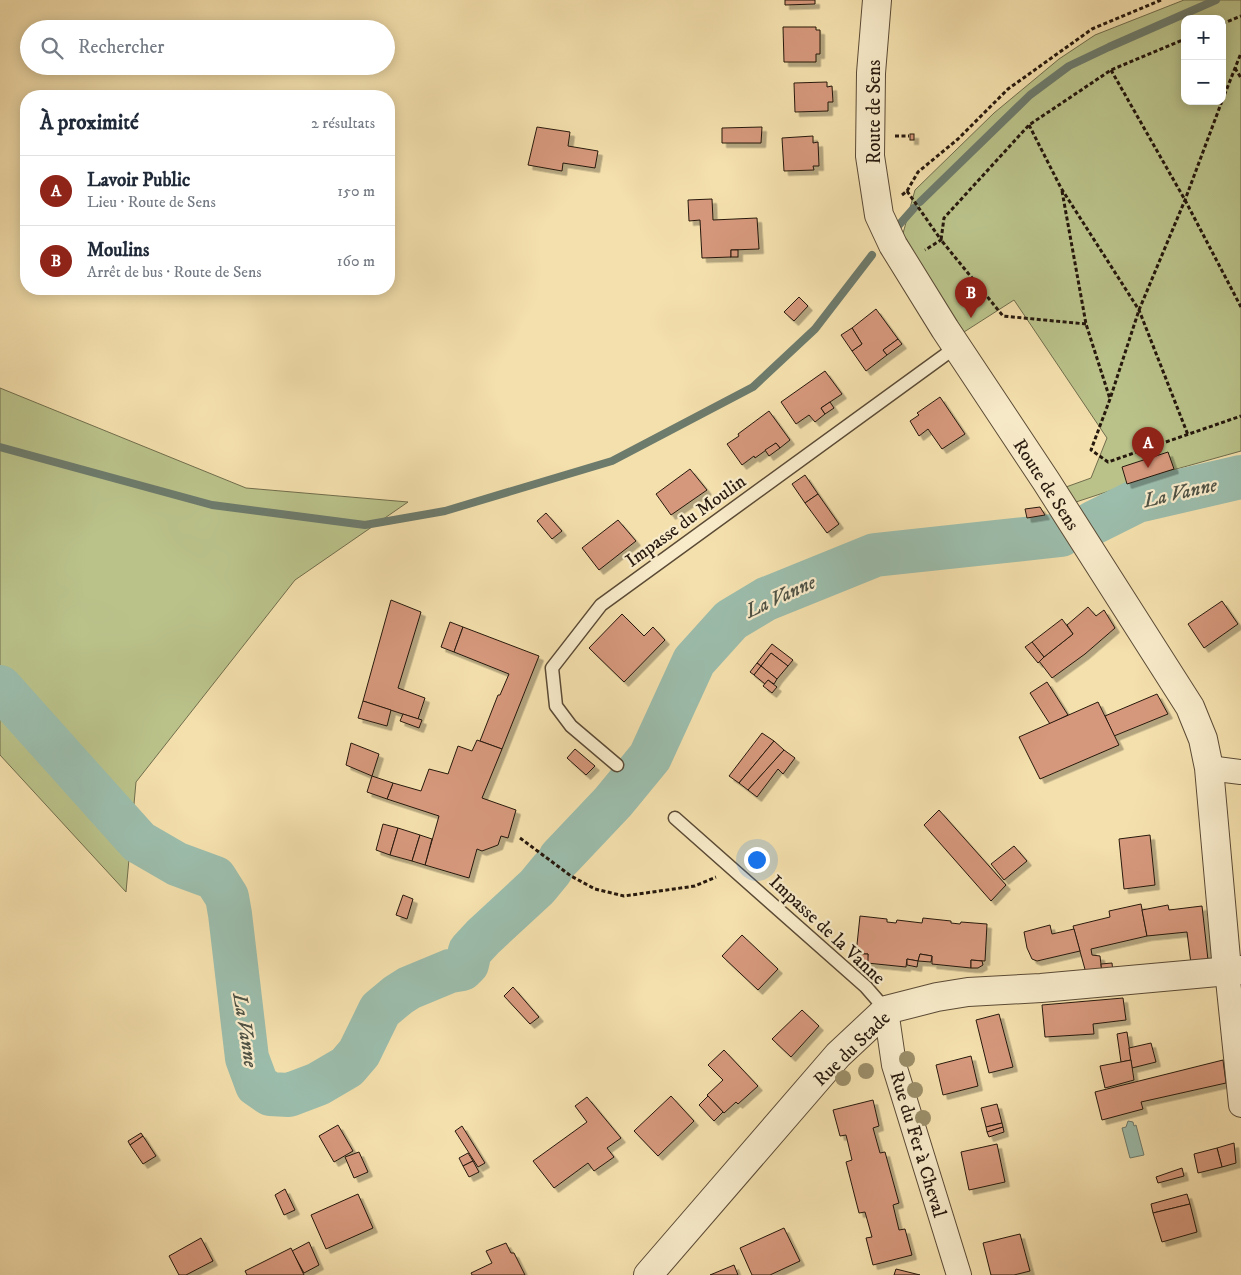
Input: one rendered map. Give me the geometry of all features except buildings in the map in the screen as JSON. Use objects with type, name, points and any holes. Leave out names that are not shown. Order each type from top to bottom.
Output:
[{"type":"street","name":"Route de Sens","points":[[877,0],[871,73],[870,156],[880,215],[893,245],[956,347],[1046,481],[1190,707],[1203,739],[1209,768],[1234,970]]},
{"type":"street","points":[[1209,768],[1241,772]]},
{"type":"street","points":[[1234,970],[1241,1106]]},
{"type":"street","name":"Rue du Stade","points":[[648,1275],[832,1062],[886,1010],[937,997],[968,992],[1050,987],[1234,970]]},
{"type":"street","name":"Rue du Fer à Cheval","points":[[886,1010],[894,1064],[960,1275]]},
{"type":"lane","name":"Impasse du Moulin","points":[[617,765],[571,726],[556,706],[552,668],[601,605],[956,347]]},
{"type":"lane","name":"Impasse de la Vanne","points":[[675,818],[735,869],[866,987],[886,1010]]},
{"type":"path","points":[[880,215],[907,191],[918,172],[958,139],[1008,89],[1092,28],[1161,0]]},
{"type":"path","points":[[1226,22],[1241,16]]},
{"type":"path","points":[[941,240],[944,218],[1029,125],[1110,70],[1181,41]]},
{"type":"path","points":[[1226,91],[1241,53]]},
{"type":"path","points":[[1235,67],[1241,78]]},
{"type":"path","points":[[1110,70],[1185,200],[1241,307]]},
{"type":"path","points":[[1221,105],[1185,200],[1138,310],[1110,399],[1091,450],[1108,462],[1241,416]]},
{"type":"path","points":[[1029,125],[1061,188],[1138,310],[1188,435]]},
{"type":"path","points":[[1061,188],[1086,324],[1110,399]]},
{"type":"path","points":[[907,191],[941,240],[1003,316],[1086,324]]},
{"type":"path","points":[[520,838],[571,876],[595,889],[624,896],[695,886],[735,869]]},
{"type":"green space","points":[[1184,0],[1241,0],[1241,451],[1173,470],[1076,502],[1066,487],[1091,478],[1107,438],[1014,300],[964,332],[902,237],[915,190],[994,113],[1059,59],[1095,35]]},
{"type":"green space","points":[[0,388],[246,488],[408,502],[295,580],[136,782],[126,892],[0,755]]},
{"type":"shaded area","points":[[1128,1121],[1133,1122],[1134,1126],[1136,1125],[1144,1155],[1130,1158],[1122,1128],[1126,1127]]},
{"type":"waterway","points":[[920,202],[1030,95],[1069,66],[1216,0]]},
{"type":"waterway","points":[[898,226],[914,208]]},
{"type":"waterway","points":[[0,447],[212,505],[365,525],[445,511],[612,461],[753,387],[815,329],[872,255]]},
{"type":"waterway","name":"La Vanne","points":[[1093,523],[1137,501],[1241,477]]},
{"type":"waterway","name":"La Vanne","points":[[560,858],[613,802],[650,757],[694,661],[731,620],[766,599],[875,555],[1061,535]]},
{"type":"waterway","name":"La Vanne","points":[[0,687],[139,842],[177,864],[215,878],[227,897],[247,1058],[257,1085],[270,1094],[289,1095],[318,1084],[347,1067],[359,1053],[380,1010],[409,988],[450,971],[462,969],[467,964],[470,951],[537,887],[551,870]]},
{"type":"place","name":"Moulins","points":[[971,318]]},
{"type":"place","name":"Lavoir Public","points":[[1148,468]]}]
